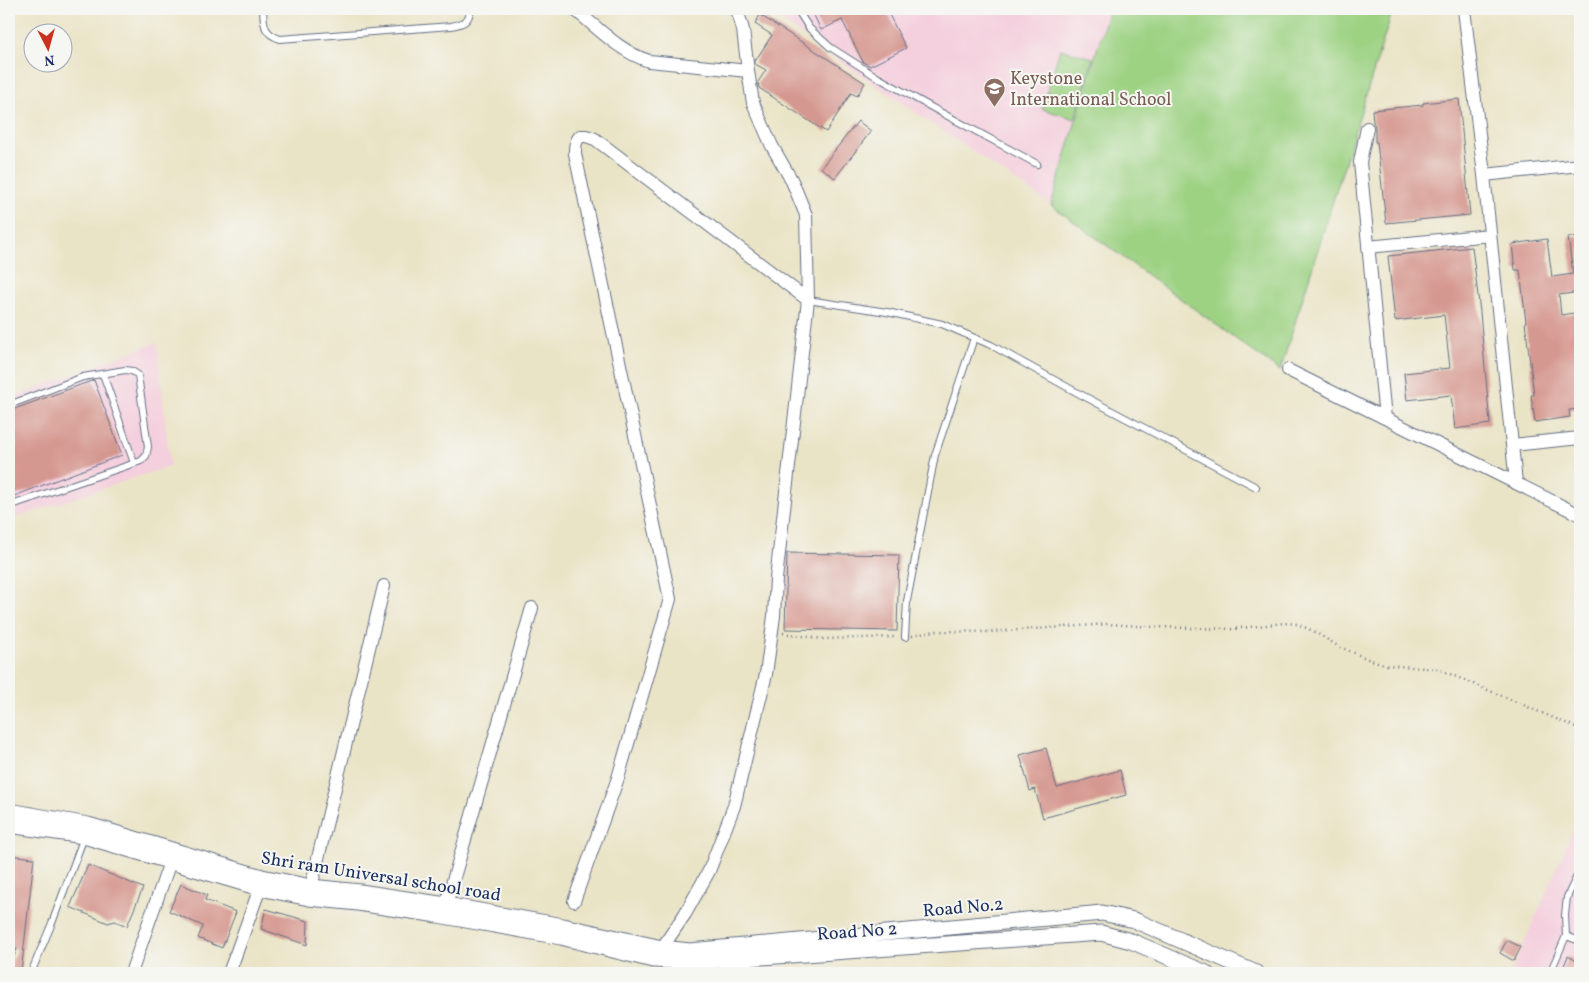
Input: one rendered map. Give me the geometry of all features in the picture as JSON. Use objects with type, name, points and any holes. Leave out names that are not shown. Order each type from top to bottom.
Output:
[{"type":"street","points":[[574,9],[622,48],[640,58],[748,71]]},
{"type":"street","points":[[654,960],[685,914],[709,871],[734,806],[766,674],[772,632],[788,463],[808,300],[806,215],[792,180],[772,146],[753,103],[743,30],[737,9]]},
{"type":"street","points":[[1464,9],[1484,175],[1516,484]]},
{"type":"street","points":[[1367,128],[1360,162],[1385,418]]},
{"type":"street","points":[[574,901],[618,778],[670,599],[575,154],[577,140],[580,136],[595,139],[808,300]]},
{"type":"street","points":[[1484,175],[1580,165]]},
{"type":"street","points":[[1368,247],[1490,234]]},
{"type":"street","points":[[1288,370],[1580,515]]},
{"type":"street","points":[[1512,445],[1580,438]]},
{"type":"street","points":[[311,886],[384,586]]},
{"type":"street","points":[[446,905],[532,608]]},
{"type":"street","name":"Shri ram Universal school road","points":[[9,811],[262,877],[311,886],[446,905],[563,926],[654,960]]},
{"type":"street","name":"Shri ram Universal school road","points":[[9,825],[86,831],[170,862],[260,888],[309,898],[438,915],[561,937],[654,960]]},
{"type":"street","points":[[130,973],[170,862]]},
{"type":"street","points":[[229,973],[260,888]]},
{"type":"street","name":"Road No.2","points":[[654,960],[690,951],[1102,913],[1134,920],[1256,973]]},
{"type":"street","name":"Road No 2","points":[[654,960],[690,962],[1101,933],[1131,941],[1206,973]]},
{"type":"lane","points":[[263,9],[267,33],[280,39],[452,26],[465,22],[469,18],[470,9]]},
{"type":"lane","points":[[797,9],[810,28],[830,47],[877,77],[1037,164]]},
{"type":"lane","points":[[808,300],[887,312],[942,324],[991,345],[1256,487]]},
{"type":"lane","points":[[905,637],[907,601],[934,455],[974,338]]},
{"type":"lane","points":[[9,405],[82,378],[124,370],[132,371],[138,375],[148,447],[146,456],[141,461],[9,506]]},
{"type":"lane","points":[[103,374],[134,463]]},
{"type":"lane","points":[[31,973],[52,923],[86,831]]},
{"type":"lane","points":[[1550,973],[1566,936],[1565,915],[1567,896],[1580,870]]},
{"type":"lane","points":[[1566,936],[1580,941]]},
{"type":"path","points":[[772,632],[822,639],[905,637],[935,631],[989,632],[1108,624],[1232,629],[1284,623],[1297,624],[1338,646],[1368,659],[1387,665],[1438,669],[1580,729]]},
{"type":"shaded area","name":"Keystone International School","points":[[764,9],[1109,9],[1051,205]]},
{"type":"shaded area","points":[[157,342],[170,466],[9,520],[9,399]]},
{"type":"shaded area","points":[[1580,814],[1580,973],[1511,973]]},
{"type":"green space","points":[[1109,9],[1393,9],[1280,371],[1051,205]]},
{"type":"green space","points":[[1060,49],[1093,58],[1075,119],[1042,109]]},
{"type":"building","points":[[811,9],[886,9],[906,48],[870,66],[863,62],[842,20],[821,30]]},
{"type":"building","points":[[760,15],[865,83],[857,96],[851,93],[826,132],[759,88],[758,82],[766,70],[755,64],[755,61],[772,35],[755,24]]},
{"type":"building","points":[[1459,99],[1470,215],[1386,223],[1372,110]]},
{"type":"building","points":[[858,121],[871,131],[835,178],[821,168]]},
{"type":"building","points":[[1580,236],[1580,292],[1559,295],[1561,315],[1580,312],[1580,409],[1569,410],[1570,417],[1535,422],[1531,395],[1534,395],[1520,270],[1515,270],[1512,244],[1547,239],[1552,277],[1573,274],[1568,237]]},
{"type":"building","points":[[1472,247],[1490,424],[1455,429],[1451,395],[1407,400],[1404,373],[1450,368],[1444,315],[1395,321],[1388,256]]},
{"type":"building","points":[[94,380],[122,455],[9,498],[9,411]]},
{"type":"building","points":[[787,553],[899,555],[897,631],[785,629]]},
{"type":"building","points":[[1046,748],[1057,788],[1120,770],[1126,795],[1043,818],[1035,789],[1030,791],[1020,755]]},
{"type":"building","points":[[9,855],[34,858],[21,973],[9,969],[17,949],[9,948]]},
{"type":"building","points":[[88,865],[143,888],[127,926],[115,921],[108,923],[70,907]]},
{"type":"building","points":[[181,884],[207,895],[205,900],[236,912],[222,948],[198,938],[203,926],[169,911]]},
{"type":"building","points":[[266,909],[308,921],[307,945],[261,929]]},
{"type":"building","points":[[1507,940],[1521,947],[1514,961],[1500,953]]},
{"type":"building","points":[[1568,956],[1580,963],[1580,973],[1561,973]]},
{"type":"place","name":"Keystone International School","points":[[994,107]]}]
